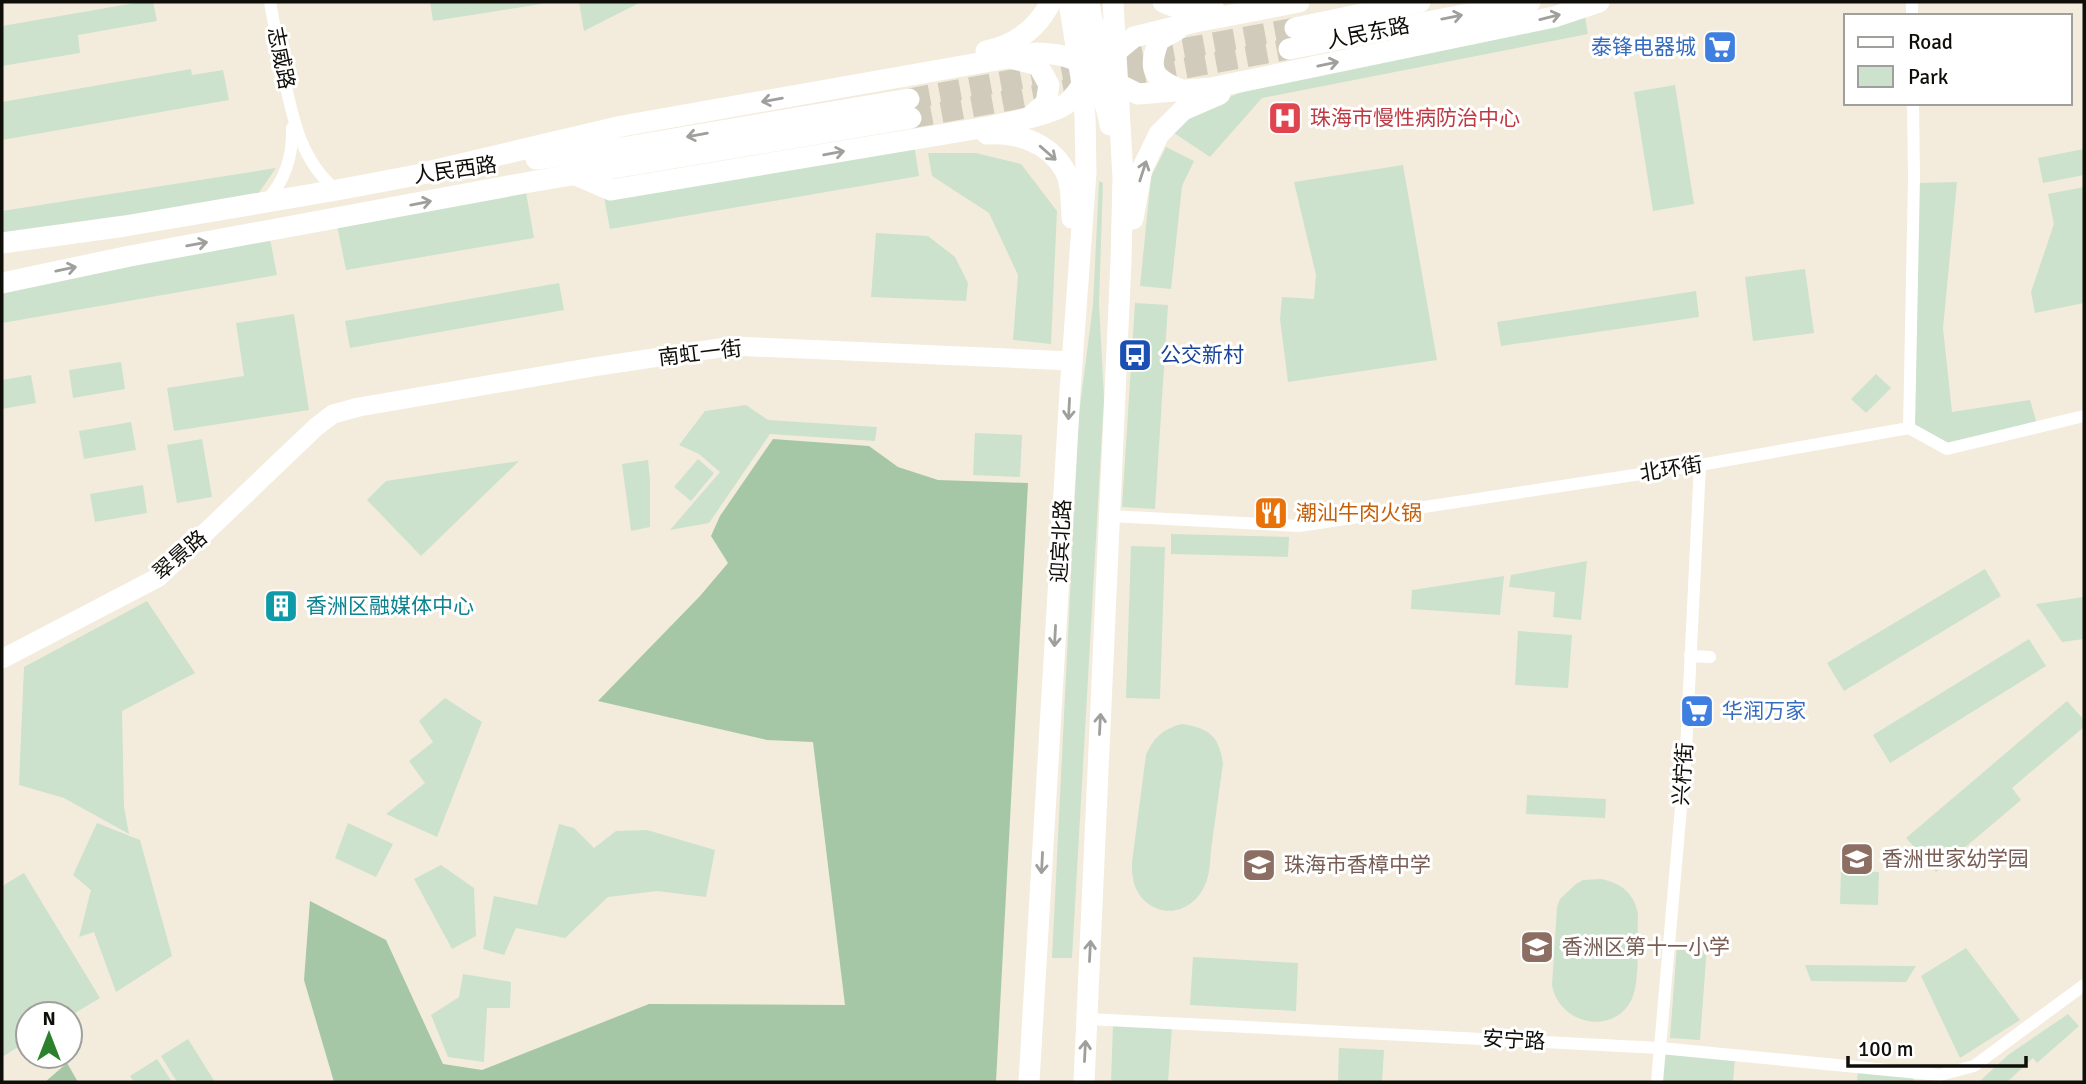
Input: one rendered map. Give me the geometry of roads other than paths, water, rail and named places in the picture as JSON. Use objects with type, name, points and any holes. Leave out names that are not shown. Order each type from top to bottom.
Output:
[{"type":"main road","points":[[817,92],[900,69],[1003,48],[1026,35],[1051,2]]},
{"type":"main road","points":[[1069,2],[1098,71],[1108,108],[1111,133],[1105,316],[1116,367]]},
{"type":"main road","points":[[1084,1082],[1123,177],[1098,71],[1088,2]]},
{"type":"main road","points":[[1163,2],[1191,9],[1236,2]]},
{"type":"main road","points":[[576,175],[611,190],[1029,118],[1063,106],[1134,37],[1299,2]]},
{"type":"main road","name":"人民东路","points":[[1420,2],[1292,38],[1531,2]]},
{"type":"main road","points":[[427,172],[622,126],[1036,53],[1059,54],[1098,71],[1138,94],[1184,91],[1211,88],[1555,17],[1599,2]]},
{"type":"main road","points":[[1098,71],[1113,9]]},
{"type":"main road","points":[[1184,91],[1164,83],[1153,71],[1152,59],[1159,40],[1195,22]]},
{"type":"main road","points":[[1010,58],[1038,65],[1049,85],[1046,103],[1029,118]]},
{"type":"main road","name":"迎宾北路","points":[[1029,1082],[1072,361],[1086,172],[1085,117],[1098,71]]},
{"type":"main road","points":[[1121,261],[1131,227],[1142,169],[1159,134],[1183,110],[1217,95],[1283,73]]},
{"type":"main road","name":"人民西路","points":[[2,243],[125,226],[427,172],[910,108],[576,175],[130,256],[2,282]]},
{"type":"main road","points":[[912,140],[1004,133],[1027,138],[1048,150],[1065,170],[1071,195],[1077,292]]},
{"type":"main road","name":"南虹一街","points":[[333,414],[407,398],[733,346],[1072,361]]},
{"type":"main road","name":"翠景路","points":[[2,659],[159,577],[316,427],[333,414]]},
{"type":"street","name":"志威路","points":[[270,2],[298,135],[319,174],[337,190]]},
{"type":"street","points":[[1913,105],[1909,428],[1947,449],[2084,416]]},
{"type":"street","name":"志威路","points":[[266,202],[285,175],[292,150],[292,114]]},
{"type":"street","name":"北环街","points":[[1110,516],[1299,526],[1700,466],[1909,428]]},
{"type":"street","name":"兴柠街","points":[[1657,1082],[1686,750],[1700,466]]},
{"type":"street","points":[[1690,656],[1710,657]]},
{"type":"street","name":"安宁路","points":[[1087,1019],[1660,1048],[1940,1075],[1974,1066],[2084,985]]},
{"type":"tunnel","points":[[909,99],[1295,28]]},
{"type":"tunnel","points":[[911,118],[1289,49]]},
{"type":"place","name":"泰锋电器城","points":[[1720,47]]},
{"type":"place","name":"珠海市慢性病防治中心","points":[[1285,118]]},
{"type":"place","name":"公交新村","points":[[1135,355]]},
{"type":"place","name":"潮汕牛肉火锅","points":[[1271,513]]},
{"type":"place","name":"香洲区融媒体中心","points":[[281,606]]},
{"type":"place","name":"华润万家","points":[[1697,711]]},
{"type":"place","name":"香洲世家幼学园","points":[[1857,859]]},
{"type":"place","name":"珠海市香樟中学","points":[[1259,865]]},
{"type":"place","name":"香洲区第十一小学","points":[[1537,947]]}]
